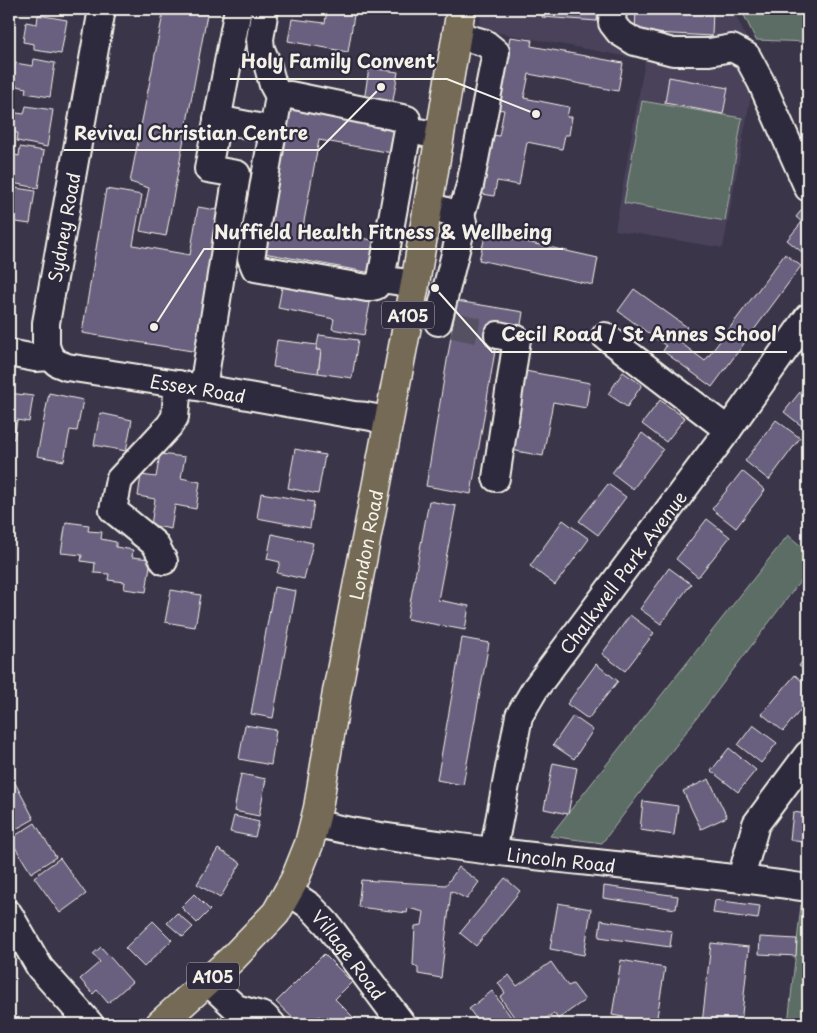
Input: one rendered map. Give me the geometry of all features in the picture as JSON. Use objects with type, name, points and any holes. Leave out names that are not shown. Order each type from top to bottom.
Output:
[{"type":"main road","name":"London Road","points":[[160,1024],[240,952],[269,921],[279,909],[304,859],[314,823],[415,284],[461,9]]},
{"type":"street","name":"Sydney Road","points":[[50,357],[46,346],[46,323],[102,9]]},
{"type":"street","points":[[209,390],[237,174],[208,169],[238,9]]},
{"type":"street","points":[[265,9],[260,49],[267,63],[272,85],[279,96],[251,258],[254,268],[367,288],[376,286],[381,279],[408,130],[407,119],[290,95],[279,96]]},
{"type":"street","points":[[613,9],[612,23],[618,32],[635,42],[673,52],[709,52],[732,48],[747,56],[761,82],[808,188]]},
{"type":"street","points":[[408,314],[445,323],[462,222],[461,215],[470,184],[496,52],[485,43],[457,35]]},
{"type":"street","points":[[218,119],[258,127]]},
{"type":"street","points":[[408,130],[440,136]]},
{"type":"street","points":[[428,206],[461,215]]},
{"type":"street","points":[[381,279],[415,284]]},
{"type":"street","points":[[209,390],[232,302]]},
{"type":"street","name":"Chalkwell Park Avenue","points":[[493,852],[519,716],[536,689],[728,430],[808,317]]},
{"type":"street","points":[[496,478],[517,339],[498,335]]},
{"type":"street","points":[[605,336],[728,430]]},
{"type":"street","name":"Essex Road","points":[[9,353],[35,358],[50,357],[67,367],[372,417],[388,424]]},
{"type":"street","points":[[164,561],[155,544],[113,510],[119,480],[175,417],[178,384]]},
{"type":"street","points":[[741,878],[756,824],[808,754]]},
{"type":"street","name":"Lincoln Road","points":[[314,823],[343,830],[493,852],[741,878],[808,888]]},
{"type":"street","name":"Village Road","points":[[288,891],[310,906],[327,924],[402,1024]]},
{"type":"street","points":[[9,914],[40,968],[90,1024]]},
{"type":"street","points":[[207,981],[236,1008],[264,1016],[272,1024]]},
{"type":"shaded area","points":[[482,9],[733,9],[757,62],[723,248],[615,230],[645,60],[479,29]]},
{"type":"green space","points":[[741,9],[808,9],[808,42],[756,40]]},
{"type":"green space","points":[[642,101],[742,118],[725,221],[624,203]]},
{"type":"green space","points":[[788,535],[808,552],[808,571],[602,843],[550,836]]},
{"type":"green space","points":[[801,905],[808,906],[808,1024],[788,1024]]},
{"type":"building","points":[[164,9],[208,9],[166,236],[140,231],[149,188],[130,182]]},
{"type":"building","points":[[327,9],[355,9],[348,52],[288,41],[292,19],[325,23]]},
{"type":"building","points":[[542,9],[598,9],[597,21],[542,17]]},
{"type":"building","points":[[636,9],[713,9],[712,36],[635,32]]},
{"type":"building","points":[[38,15],[67,20],[61,54],[34,50],[34,44],[23,42],[26,22],[37,24]]},
{"type":"building","points":[[510,37],[532,40],[531,46],[623,63],[618,91],[529,74],[524,98],[569,107],[567,117],[572,117],[569,135],[565,135],[562,149],[527,142],[519,185],[497,181],[494,196],[477,193],[488,134],[499,136],[504,110],[496,109]]},
{"type":"building","points":[[34,59],[55,63],[50,97],[25,93],[26,88],[12,85],[15,63],[33,66]]},
{"type":"building","points":[[369,68],[398,72],[392,106],[364,101]]},
{"type":"building","points":[[669,77],[728,88],[723,114],[665,103]]},
{"type":"building","points":[[292,101],[404,121],[398,154],[319,140],[303,227],[383,242],[377,274],[264,253]]},
{"type":"building","points":[[26,106],[53,110],[47,147],[17,141],[18,133],[9,132],[9,112],[24,114]]},
{"type":"building","points":[[20,147],[44,151],[38,188],[12,183],[13,176],[9,175],[9,154],[19,156]]},
{"type":"building","points":[[16,188],[35,191],[30,224],[9,221],[11,210],[9,209],[9,193],[14,194]]},
{"type":"building","points":[[106,189],[142,195],[133,245],[190,255],[198,207],[222,211],[198,352],[82,333]]},
{"type":"building","points":[[804,207],[808,210],[808,257],[787,240],[802,222],[796,217]]},
{"type":"building","points":[[486,233],[598,258],[593,285],[479,260]]},
{"type":"building","points":[[785,254],[801,266],[712,387],[663,351],[666,346],[618,311],[634,289],[687,327],[677,340],[705,361]]},
{"type":"building","points":[[283,282],[371,298],[364,335],[332,329],[334,319],[278,308]]},
{"type":"building","points":[[9,285],[13,286],[9,313]]},
{"type":"building","points":[[457,301],[523,312],[520,331],[499,327],[471,494],[426,486]]},
{"type":"building","points":[[319,335],[358,340],[352,378],[318,373],[321,350],[316,350]]},
{"type":"building","points":[[277,340],[317,345],[316,350],[321,350],[318,373],[273,367]]},
{"type":"building","points":[[525,371],[590,383],[586,408],[553,402],[543,456],[511,450]]},
{"type":"building","points":[[623,372],[642,385],[627,407],[608,394]]},
{"type":"building","points":[[808,382],[808,431],[784,412]]},
{"type":"building","points":[[9,393],[33,396],[29,422],[17,420],[14,439],[9,438]]},
{"type":"building","points":[[49,393],[83,400],[77,431],[70,430],[64,461],[37,456]]},
{"type":"building","points":[[660,400],[685,418],[666,442],[642,424]]},
{"type":"building","points":[[100,413],[132,420],[126,451],[94,445]]},
{"type":"building","points":[[776,420],[800,438],[769,480],[745,461]]},
{"type":"building","points":[[642,433],[663,449],[633,489],[612,473]]},
{"type":"building","points":[[295,449],[325,455],[318,494],[288,488]]},
{"type":"building","points":[[160,454],[185,457],[181,478],[200,482],[196,509],[175,505],[171,529],[151,525],[155,499],[138,496],[141,475],[156,477]]},
{"type":"building","points":[[742,471],[765,490],[736,528],[712,509]]},
{"type":"building","points":[[608,484],[626,497],[598,535],[579,521]]},
{"type":"building","points":[[261,493],[314,502],[310,528],[257,518]]},
{"type":"building","points":[[429,501],[456,506],[438,600],[469,606],[465,630],[407,619]]},
{"type":"building","points":[[707,519],[730,537],[698,577],[676,559]]},
{"type":"building","points":[[563,520],[589,539],[555,585],[530,566]]},
{"type":"building","points":[[66,522],[89,525],[88,531],[102,532],[101,539],[116,542],[116,547],[133,550],[132,557],[151,559],[146,592],[124,589],[125,582],[108,580],[109,574],[94,573],[95,563],[81,561],[82,555],[61,553]]},
{"type":"building","points":[[272,534],[313,543],[304,579],[277,573],[280,562],[267,559]]},
{"type":"building","points":[[669,568],[691,584],[661,624],[640,609]]},
{"type":"building","points":[[274,587],[296,591],[273,718],[251,714]]},
{"type":"building","points":[[171,590],[201,595],[195,627],[165,622]]},
{"type":"building","points":[[630,615],[654,633],[625,671],[602,654]]},
{"type":"building","points":[[462,638],[489,643],[463,785],[437,780]]},
{"type":"building","points":[[808,653],[808,672],[799,666]]},
{"type":"building","points":[[596,664],[618,681],[588,719],[567,704]]},
{"type":"building","points":[[795,675],[808,686],[808,701],[783,731],[762,714]]},
{"type":"building","points":[[573,716],[593,730],[574,759],[553,745]]},
{"type":"building","points":[[245,725],[276,730],[271,765],[239,759]]},
{"type":"building","points":[[753,725],[777,743],[761,763],[738,745]]},
{"type":"building","points":[[729,748],[756,770],[738,792],[711,771]]},
{"type":"building","points":[[553,763],[577,768],[568,814],[544,809]]},
{"type":"building","points":[[241,774],[266,779],[259,816],[234,811]]},
{"type":"building","points":[[709,779],[727,817],[701,829],[683,791]]},
{"type":"building","points":[[14,781],[34,819],[9,833],[9,784]]},
{"type":"building","points":[[643,801],[678,806],[674,835],[640,830]]},
{"type":"building","points":[[793,812],[807,814],[808,843],[790,840]]},
{"type":"building","points":[[234,816],[259,822],[255,837],[230,832]]},
{"type":"building","points":[[35,823],[56,857],[31,873],[10,839]]},
{"type":"building","points":[[218,849],[241,863],[220,898],[197,884]]},
{"type":"building","points":[[60,858],[86,894],[60,913],[34,877]]},
{"type":"building","points":[[459,867],[479,882],[467,899],[451,891],[441,978],[418,974],[418,967],[413,965],[415,926],[422,925],[424,912],[408,908],[407,913],[358,907],[361,880],[446,885]]},
{"type":"building","points":[[505,878],[520,891],[476,946],[460,933]]},
{"type":"building","points":[[604,886],[678,896],[676,909],[603,898]]},
{"type":"building","points":[[194,894],[210,910],[197,923],[181,907]]},
{"type":"building","points":[[715,900],[760,906],[758,919],[713,913]]},
{"type":"building","points":[[558,903],[591,909],[584,955],[550,949]]},
{"type":"building","points":[[177,913],[193,927],[183,937],[167,923]]},
{"type":"building","points":[[601,920],[672,931],[670,947],[599,937]]},
{"type":"building","points":[[153,921],[172,940],[144,967],[125,948]]},
{"type":"building","points":[[760,937],[797,939],[796,956],[759,954]]},
{"type":"building","points":[[711,943],[749,947],[741,1024],[702,1024]]},
{"type":"building","points":[[101,947],[132,982],[108,1003],[97,990],[93,994],[80,979],[100,962],[93,954]]},
{"type":"building","points":[[324,954],[352,982],[335,999],[360,1024],[327,1024],[319,1016],[311,1024],[299,1024],[276,1002]]},
{"type":"building","points":[[621,960],[665,968],[656,1023],[612,1015]]},
{"type":"building","points":[[551,962],[568,986],[573,984],[585,1000],[558,1019],[554,1013],[538,1024],[519,1024],[500,997],[505,993],[498,983],[509,975],[517,986]]},
{"type":"building","points":[[492,991],[511,1017],[501,1024],[480,1024],[469,1009]]},
{"type":"building","points":[[53,1019],[58,1024],[47,1024]]},
{"type":"tunnel","points":[[453,325],[498,335]]},
{"type":"place","name":"Revival Christian Centre","points":[[381,87]]},
{"type":"place","name":"Holy Family Convent","points":[[536,114]]},
{"type":"place","name":"Cecil Road / St Annes School","points":[[435,288]]},
{"type":"place","name":"Nuffield Health Fitness & Wellbeing","points":[[154,327]]}]
